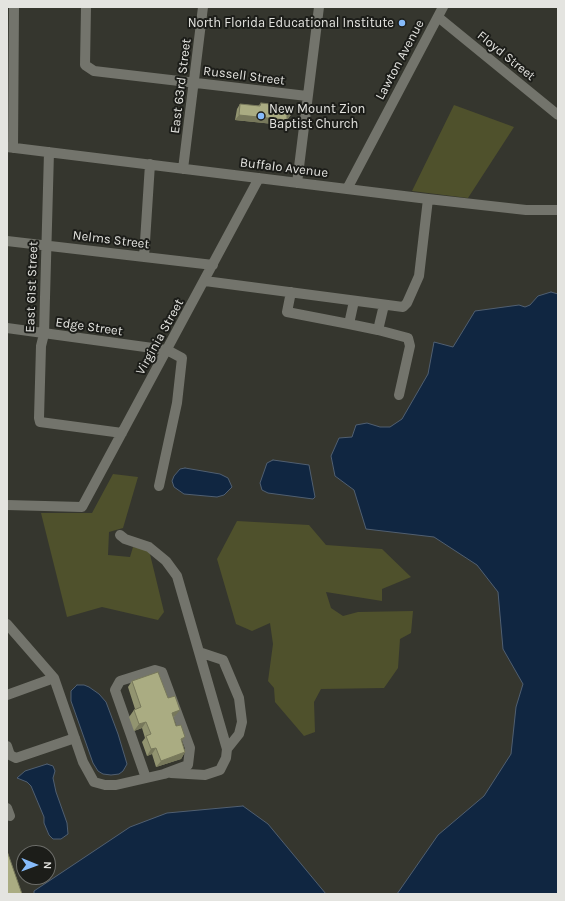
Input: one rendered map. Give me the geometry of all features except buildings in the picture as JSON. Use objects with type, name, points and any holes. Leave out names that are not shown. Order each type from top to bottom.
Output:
[{"type":"street","points":[[10,147],[14,7]]},
{"type":"street","name":"Russell Street","points":[[86,7],[86,65],[94,71],[307,96]]},
{"type":"street","name":"East 63rd Street","points":[[183,168],[203,7]]},
{"type":"street","points":[[297,183],[319,7]]},
{"type":"street","name":"Lawton Avenue","points":[[347,189],[443,7]]},
{"type":"street","name":"Floyd Street","points":[[438,17],[558,115]]},
{"type":"street","name":"Buffalo Avenue","points":[[10,147],[428,199],[526,210],[558,210]]},
{"type":"street","name":"East 61st Street","points":[[49,152],[44,334],[41,346],[40,422],[122,433]]},
{"type":"street","points":[[144,257],[150,164]]},
{"type":"street","name":"Virginia Street","points":[[7,505],[82,507],[205,281],[259,178]]},
{"type":"street","points":[[205,281],[403,307],[407,303],[419,276],[428,199]]},
{"type":"street","name":"Nelms Street","points":[[7,241],[213,265]]},
{"type":"street","points":[[291,292],[287,312],[378,330],[408,338],[410,346],[400,395]]},
{"type":"street","points":[[349,324],[357,301]]},
{"type":"street","points":[[378,330],[384,305]]},
{"type":"street","name":"Edge Street","points":[[7,328],[167,350]]},
{"type":"street","points":[[159,486],[178,403],[182,370],[182,358],[167,350]]},
{"type":"street","points":[[120,534],[125,539],[149,547],[166,561],[177,576],[227,749],[226,758],[220,770],[205,775],[167,773]]},
{"type":"street","points":[[7,624],[54,678],[83,762],[94,782],[105,785],[116,785],[146,778],[167,773],[188,765],[190,748],[162,672],[155,670],[120,681],[114,690],[146,778]]},
{"type":"street","points":[[199,652],[223,660],[239,698],[242,722],[239,734],[227,749]]},
{"type":"street","points":[[7,695],[54,678]]},
{"type":"street","points":[[7,746],[10,755],[16,758],[75,738]]},
{"type":"green space","points":[[454,105],[514,127],[468,198],[412,191]]},
{"type":"green space","points":[[113,474],[138,477],[123,528],[109,532],[108,555],[130,557],[133,547],[149,550],[164,612],[158,620],[102,607],[67,617],[41,513],[92,513]]},
{"type":"green space","points":[[237,521],[309,525],[326,545],[382,549],[411,577],[382,589],[382,601],[326,592],[331,608],[343,616],[358,612],[413,611],[411,633],[400,639],[398,668],[384,688],[321,689],[314,702],[315,732],[304,736],[275,702],[274,688],[268,681],[273,644],[270,623],[252,631],[236,624],[217,559]]},
{"type":"water","points":[[551,292],[558,294],[558,894],[397,894],[438,835],[484,796],[511,754],[516,707],[523,684],[503,649],[498,592],[477,565],[434,537],[366,529],[354,490],[335,476],[331,456],[339,438],[352,437],[356,425],[367,423],[380,427],[390,427],[402,419],[428,374],[434,342],[453,347],[475,311],[519,305],[525,307],[530,305],[538,296]]},
{"type":"water","points":[[273,460],[309,465],[315,497],[313,499],[268,493],[262,490],[260,483],[267,463]]},
{"type":"water","points":[[185,468],[220,474],[228,478],[232,487],[224,495],[217,497],[184,494],[174,487],[172,481],[180,469]]},
{"type":"water","points":[[77,685],[89,687],[99,694],[106,702],[127,764],[123,771],[119,774],[103,774],[98,771],[93,763],[71,701],[71,691]]},
{"type":"water","points":[[47,764],[53,766],[55,771],[53,778],[56,792],[67,823],[68,834],[61,839],[53,839],[49,835],[44,823],[44,817],[31,786],[27,782],[17,778],[25,771]]},
{"type":"water","points":[[243,806],[268,824],[326,894],[34,894],[34,891],[43,885],[56,885],[56,876],[130,827],[167,813]]},
{"type":"place","name":"North Florida Educational Institute","points":[[402,23]]},
{"type":"place","name":"New Mount Zion Baptist Church","points":[[261,116]]}]
